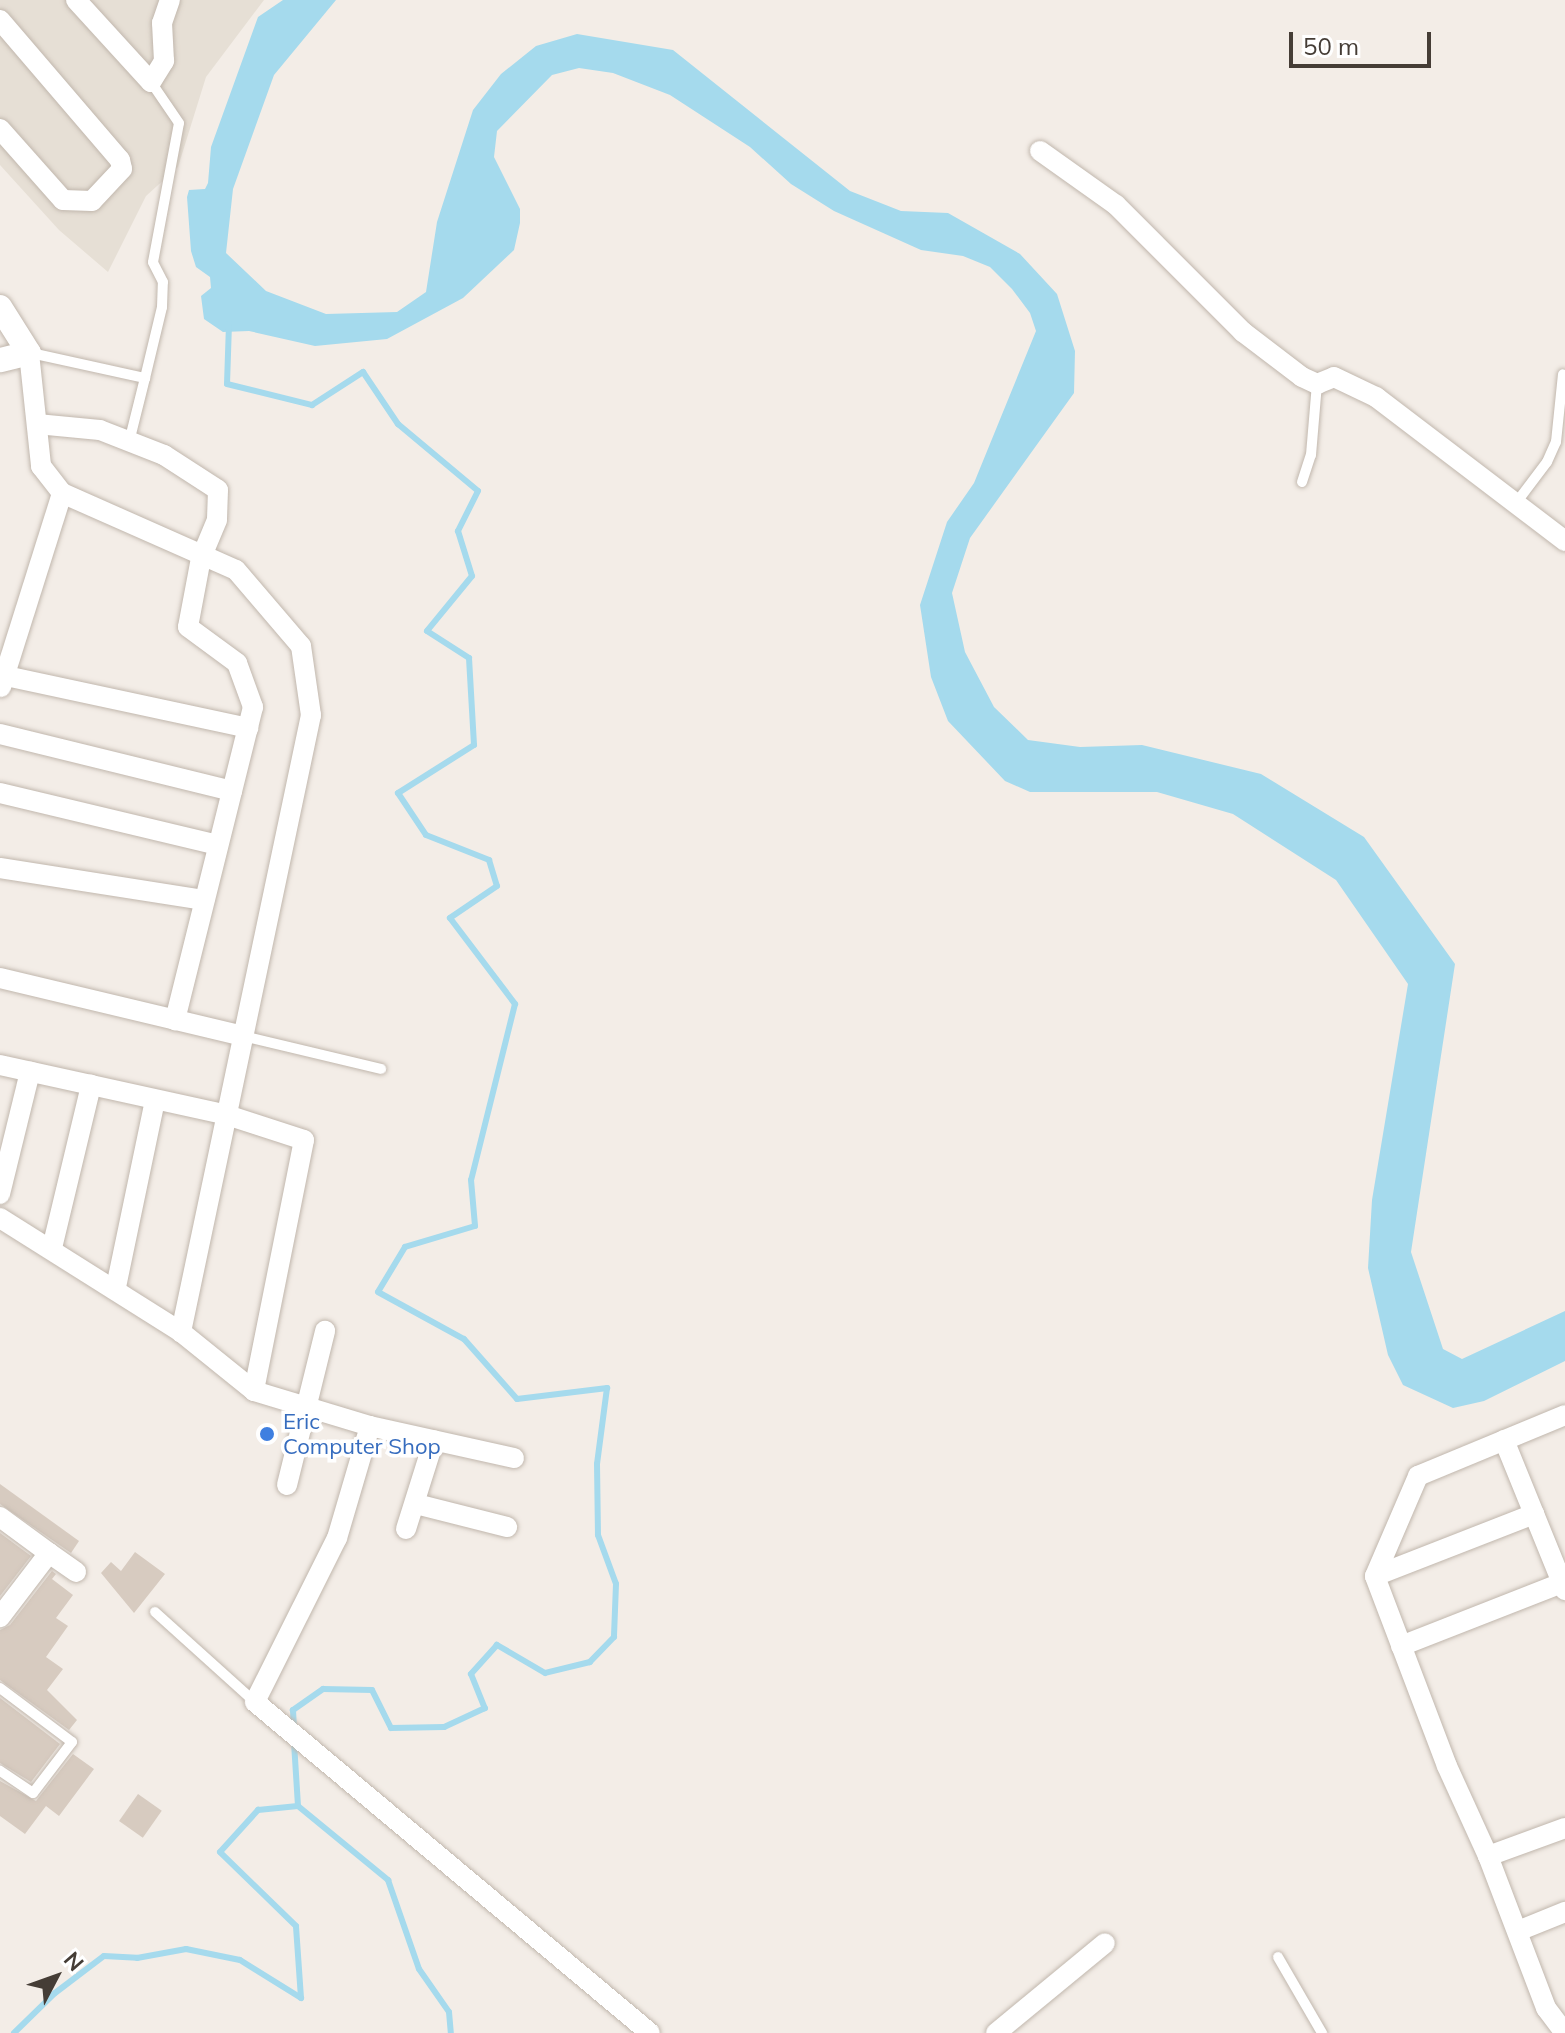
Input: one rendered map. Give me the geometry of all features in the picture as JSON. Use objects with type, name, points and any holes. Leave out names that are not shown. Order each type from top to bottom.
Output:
[{"type":"street","points":[[76,0],[151,82],[164,61],[162,23],[170,0]]},
{"type":"street","points":[[0,20],[120,160],[122,169],[92,201],[63,200],[0,129]]},
{"type":"street","points":[[1040,151],[1116,205],[1243,332],[1317,384],[1334,377],[1376,397],[1565,541]]},
{"type":"street","points":[[0,307],[29,353],[41,466],[62,493],[201,558],[236,570],[301,646],[311,715],[181,1332]]},
{"type":"street","points":[[0,360],[29,353]]},
{"type":"street","points":[[37,424],[100,430],[196,472],[218,490],[217,520],[201,558],[188,627],[237,663],[253,707],[175,1020]]},
{"type":"street","points":[[62,493],[35,567],[3,682],[248,728]]},
{"type":"street","points":[[0,734],[232,791]]},
{"type":"street","points":[[0,793],[218,845]]},
{"type":"street","points":[[0,868],[205,900]]},
{"type":"street","points":[[0,978],[243,1036]]},
{"type":"street","points":[[0,1065],[227,1115],[304,1140],[254,1391]]},
{"type":"street","points":[[0,1194],[30,1072]]},
{"type":"street","points":[[52,1248],[91,1085]]},
{"type":"street","points":[[116,1287],[155,1100]]},
{"type":"street","points":[[0,1218],[116,1287],[181,1332],[254,1391],[370,1426],[514,1458]]},
{"type":"street","points":[[287,1485],[304,1406],[325,1331]]},
{"type":"street","points":[[1565,1415],[1418,1476],[1375,1576],[1546,2008],[1565,2033]]},
{"type":"street","points":[[370,1426],[337,1538],[255,1702],[650,2033]]},
{"type":"street","points":[[406,1529],[434,1440]]},
{"type":"street","points":[[1401,1646],[1564,1587],[1504,1440]]},
{"type":"street","points":[[416,1504],[507,1527]]},
{"type":"street","points":[[1375,1576],[1534,1514]]},
{"type":"street","points":[[0,1517],[76,1572]]},
{"type":"street","points":[[0,1617],[49,1553]]},
{"type":"street","points":[[1488,1856],[1565,1828]]},
{"type":"street","points":[[1518,1931],[1565,1912]]},
{"type":"street","points":[[996,2033],[1105,1943]]},
{"type":"lane","points":[[129,442],[162,307],[163,282],[153,262],[179,123],[151,82]]},
{"type":"lane","points":[[29,353],[145,378]]},
{"type":"lane","points":[[1516,503],[1547,462],[1556,442],[1563,374]]},
{"type":"lane","points":[[1302,482],[1311,455],[1317,384]]},
{"type":"lane","points":[[243,1036],[381,1069]]},
{"type":"lane","points":[[155,1612],[255,1702]]},
{"type":"lane","points":[[0,1688],[72,1742],[33,1793],[0,1771]]},
{"type":"lane","points":[[1278,1957],[1322,2033]]},
{"type":"shaded area","points":[[0,0],[264,0],[206,77],[178,167],[146,196],[108,272],[59,230],[0,165]]},
{"type":"water","points":[[283,0],[336,0],[274,75],[233,189],[226,253],[266,291],[326,314],[397,312],[426,292],[437,222],[473,110],[501,74],[536,46],[577,34],[673,50],[850,191],[901,211],[948,213],[1020,254],[1057,294],[1075,351],[1074,393],[970,538],[952,593],[965,652],[994,707],[1028,740],[1080,747],[1142,745],[1261,774],[1364,837],[1455,964],[1411,1252],[1443,1349],[1462,1359],[1565,1311],[1565,1361],[1484,1401],[1453,1408],[1403,1385],[1388,1355],[1368,1268],[1372,1200],[1408,984],[1336,880],[1233,814],[1157,792],[1030,792],[1005,781],[948,721],[931,677],[920,605],[947,522],[974,483],[1036,331],[1030,313],[1012,289],[990,267],[963,256],[921,250],[834,211],[791,184],[750,147],[670,95],[613,73],[579,68],[552,75],[497,131],[494,157],[520,209],[520,223],[514,250],[463,298],[387,339],[315,346],[249,331],[223,332],[204,319],[201,296],[211,288],[210,277],[196,267],[191,251],[187,197],[189,190],[205,189],[208,183],[211,147],[258,17]]},
{"type":"building","points":[[0,1484],[79,1541],[71,1553],[0,1504]]},
{"type":"building","points":[[0,1533],[31,1556],[0,1596]]},
{"type":"building","points":[[135,1552],[165,1574],[134,1613],[101,1573],[111,1562],[121,1571]]},
{"type":"building","points":[[52,1571],[56,1574],[52,1579],[73,1595],[56,1618],[68,1626],[46,1657],[63,1669],[47,1690],[77,1720],[69,1730],[0,1680],[0,1630],[10,1625]]},
{"type":"building","points":[[0,1698],[60,1744],[31,1782],[0,1763]]},
{"type":"building","points":[[73,1754],[94,1769],[59,1816],[46,1806],[25,1834],[0,1816],[0,1781],[36,1801]]},
{"type":"building","points":[[138,1794],[162,1811],[143,1838],[119,1821]]},
{"type":"waterway","points":[[229,324],[227,384],[312,405],[363,372],[398,424],[478,491],[458,531],[472,576],[427,631],[469,658],[474,745],[398,793],[426,835],[489,860],[497,886],[450,918],[515,1004],[471,1180],[475,1226],[405,1247],[378,1292],[464,1339],[517,1399],[607,1388],[597,1464],[598,1535],[616,1584],[614,1637],[590,1662],[545,1673],[497,1645],[471,1674],[485,1708],[444,1727],[391,1728],[372,1690],[323,1689],[293,1710],[294,1727]]},
{"type":"waterway","points":[[14,2033],[55,1993],[104,1956],[137,1958],[186,1949],[240,1960],[301,1998],[296,1926],[220,1852],[258,1810],[298,1806],[294,1742]]},
{"type":"waterway","points":[[298,1806],[388,1880],[419,1969],[449,2012],[451,2033]]},
{"type":"place","name":"Eric Computer Shop","points":[[267,1434]]}]
